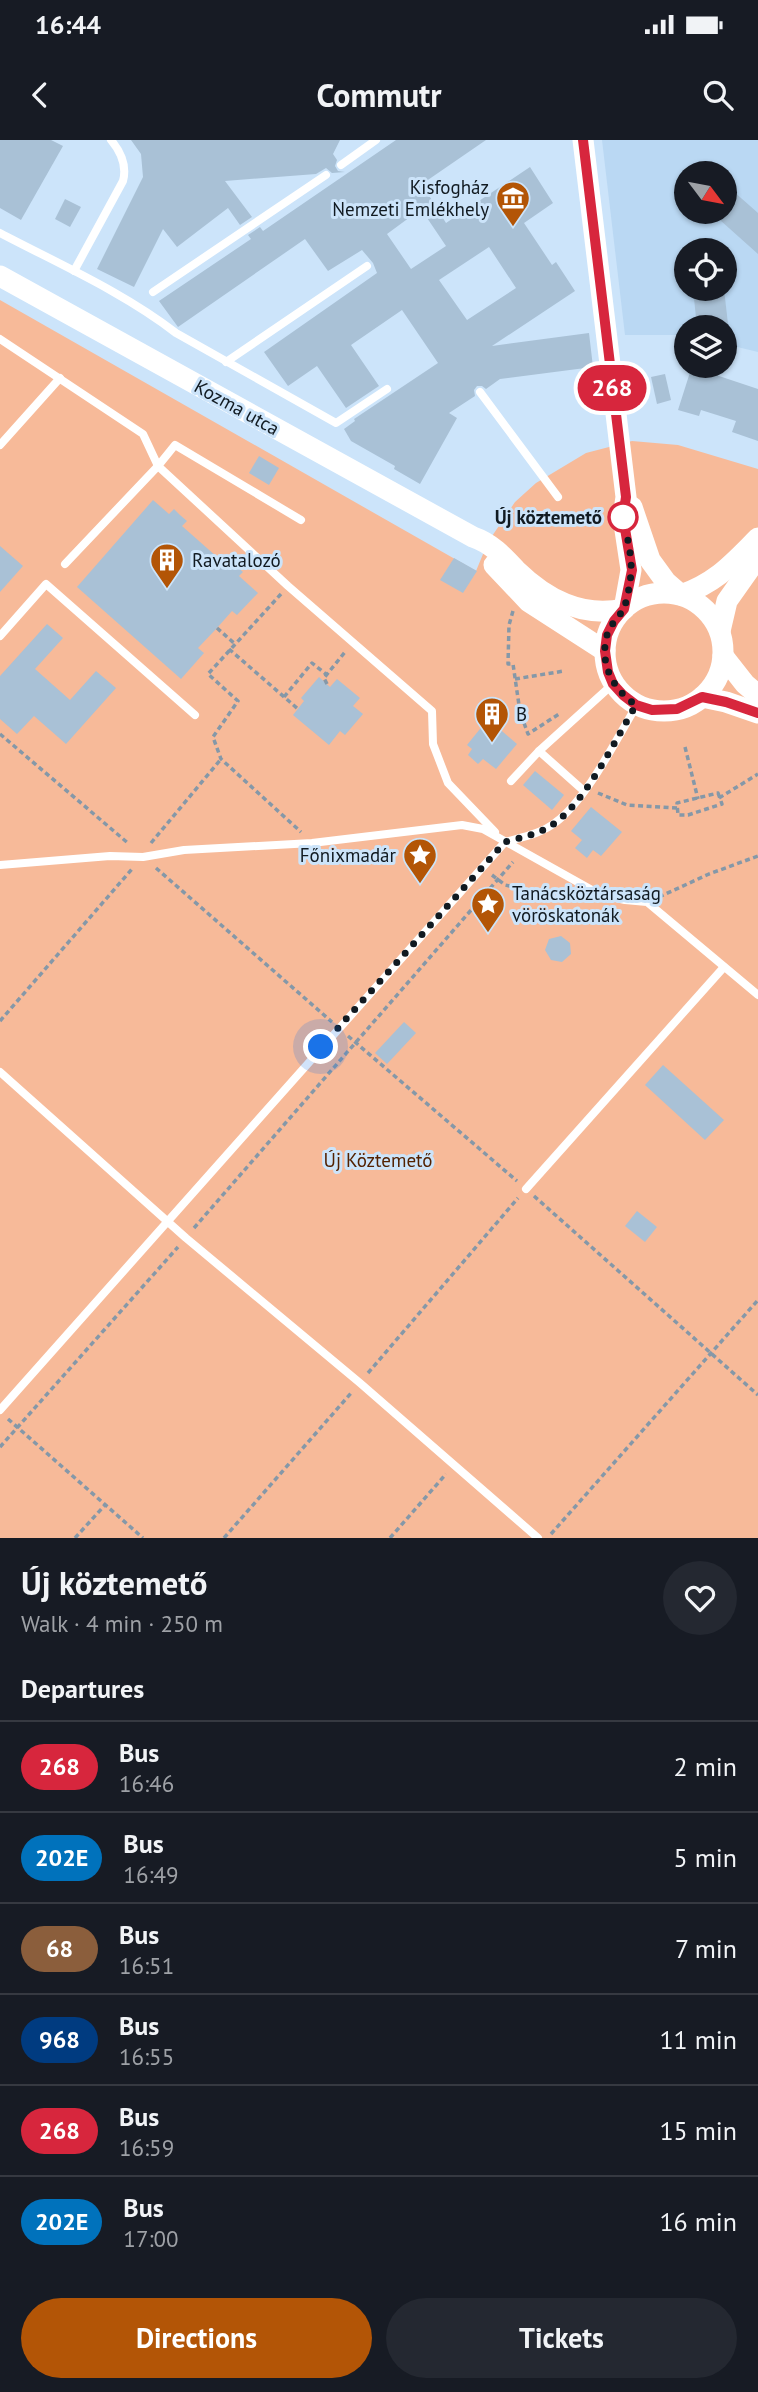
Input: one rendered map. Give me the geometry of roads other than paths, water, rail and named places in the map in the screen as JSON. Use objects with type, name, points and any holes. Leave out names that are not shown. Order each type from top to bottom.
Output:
[{"type":"street","points":[[583,140],[626,497],[623,517],[632,570],[624,609],[607,635],[605,651],[608,672],[613,684],[623,695],[636,705],[665,711],[689,705],[715,685],[721,671],[723,656],[720,631],[727,601],[758,557]]},
{"type":"street","name":"Kozma utca","points":[[0,276],[473,537],[485,541],[530,583],[562,603],[587,611],[624,609],[645,594],[681,595]]},
{"type":"street","points":[[626,497],[635,512],[650,560],[666,582],[706,610],[720,631]]},
{"type":"street","name":"Kozma utca","points":[[473,537],[518,592],[605,651]]},
{"type":"street","points":[[681,595],[707,585],[758,538]]},
{"type":"street","points":[[723,656],[745,684],[758,695]]},
{"type":"street","points":[[702,697],[758,713]]},
{"type":"lane","points":[[74,271],[125,174],[122,158],[111,140]]},
{"type":"lane","points":[[341,164],[376,140]]},
{"type":"lane","points":[[153,292],[326,175]]},
{"type":"lane","points":[[0,233],[74,271],[226,362],[336,423],[387,389]]},
{"type":"lane","points":[[226,362],[367,266]]},
{"type":"lane","points":[[0,339],[143,434],[158,466],[288,586],[432,711],[433,744],[448,783],[505,842]]},
{"type":"lane","points":[[0,445],[60,378]]},
{"type":"lane","points":[[481,392],[558,497]]},
{"type":"lane","points":[[65,564],[175,446],[301,520]]},
{"type":"lane","points":[[0,636],[46,584],[195,715]]},
{"type":"lane","points":[[511,782],[539,751],[613,684]]},
{"type":"lane","points":[[0,1411],[338,1027],[505,842],[531,835],[559,821],[584,790],[636,705]]},
{"type":"lane","points":[[539,751],[584,790]]},
{"type":"lane","points":[[0,865],[312,843],[462,825],[483,830],[599,894],[647,902],[758,995]]},
{"type":"lane","points":[[526,1189],[724,967]]},
{"type":"lane","points":[[0,1072],[186,1238],[360,1383],[538,1538]]},
{"type":"place","name":"Kisfogház Nemzeti Emlékhely","points":[[513,228]]},
{"type":"place","name":"Új köztemető","points":[[623,517]]},
{"type":"place","name":"Ravatalozó","points":[[167,590]]},
{"type":"place","name":"B","points":[[492,744]]},
{"type":"place","name":"Főnixmadár","points":[[420,885]]},
{"type":"place","name":"Tanácsköztársaság vöröskatonák","points":[[488,934]]},
{"type":"park label","name":"Új Köztemető","points":[[378,1160]]}]
